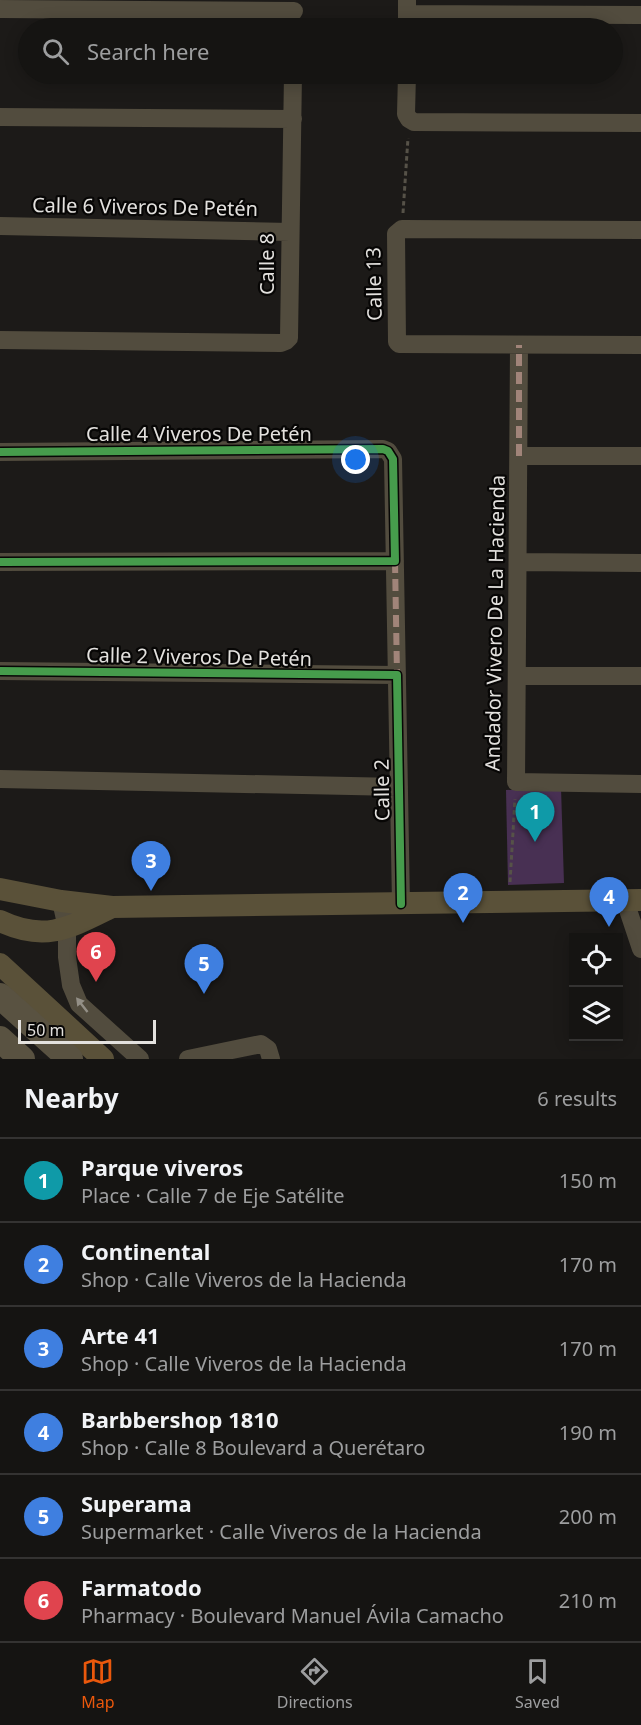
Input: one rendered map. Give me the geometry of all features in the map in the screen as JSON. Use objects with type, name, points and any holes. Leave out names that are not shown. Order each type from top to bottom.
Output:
[{"type":"highway","points":[[0,996],[70,1059]]},
{"type":"highway","points":[[0,1039],[22,1059]]},
{"type":"main road","points":[[0,890],[112,907],[633,900]]},
{"type":"main road","points":[[0,921],[14,928],[40,932],[67,928],[112,907]]},
{"type":"main road","points":[[0,964],[103,1059]]},
{"type":"street","points":[[0,9],[294,13]]},
{"type":"street","points":[[407,14],[641,15]]},
{"type":"street","name":"Calle 8","points":[[0,340],[282,343],[286,341],[289,338],[293,84]]},
{"type":"street","points":[[406,84],[408,117],[414,122],[641,123]]},
{"type":"street","points":[[0,117],[293,118]]},
{"type":"street","name":"Calle 6 Viveros De Petén","points":[[0,226],[290,232]]},
{"type":"street","points":[[402,229],[641,230]]},
{"type":"street","name":"Calle 13","points":[[402,229],[396,234],[397,342],[402,345],[519,345]]},
{"type":"street","points":[[519,345],[641,345]]},
{"type":"street","name":"Andador Vivero De La Hacienda","points":[[516,782],[519,345]]},
{"type":"street","name":"Calle 4 Viveros De Petén","points":[[0,452],[383,449],[391,454],[393,459]]},
{"type":"street","points":[[519,456],[641,456]]},
{"type":"street","name":"Calle 2","points":[[393,459],[401,904]]},
{"type":"street","points":[[0,561],[395,561]]},
{"type":"street","points":[[518,562],[641,563]]},
{"type":"street","name":"Calle 2 Viveros De Petén","points":[[0,671],[397,675]]},
{"type":"street","points":[[517,676],[641,676]]},
{"type":"street","points":[[0,779],[399,787]]},
{"type":"street","points":[[516,782],[641,784]]},
{"type":"street","points":[[633,900],[641,949]]},
{"type":"street","points":[[61,901],[67,928],[67,957],[71,985],[79,1004],[140,1059]]},
{"type":"street","points":[[194,1058],[261,1044],[268,1049],[271,1059]]},
{"type":"path","points":[[402,229],[408,117]]},
{"type":"shaded area","points":[[561,788],[564,883],[508,885],[506,790]]},
{"type":"marked path","points":[[519,345],[519,456]]},
{"type":"marked path","points":[[395,561],[397,675]]},
{"type":"cycle path","points":[[0,452],[383,449],[388,451],[393,459],[395,561],[0,562]]},
{"type":"cycle path","points":[[0,671],[397,675],[401,904]]},
{"type":"place","name":"Parque viveros","points":[[535,842]]},
{"type":"place","name":"Arte 41","points":[[151,891]]},
{"type":"place","name":"Continental","points":[[463,923]]},
{"type":"place","name":"Barbbershop 1810","points":[[609,927]]},
{"type":"place","name":"Farmatodo","points":[[96,982]]},
{"type":"place","name":"Superama","points":[[204,994]]}]
